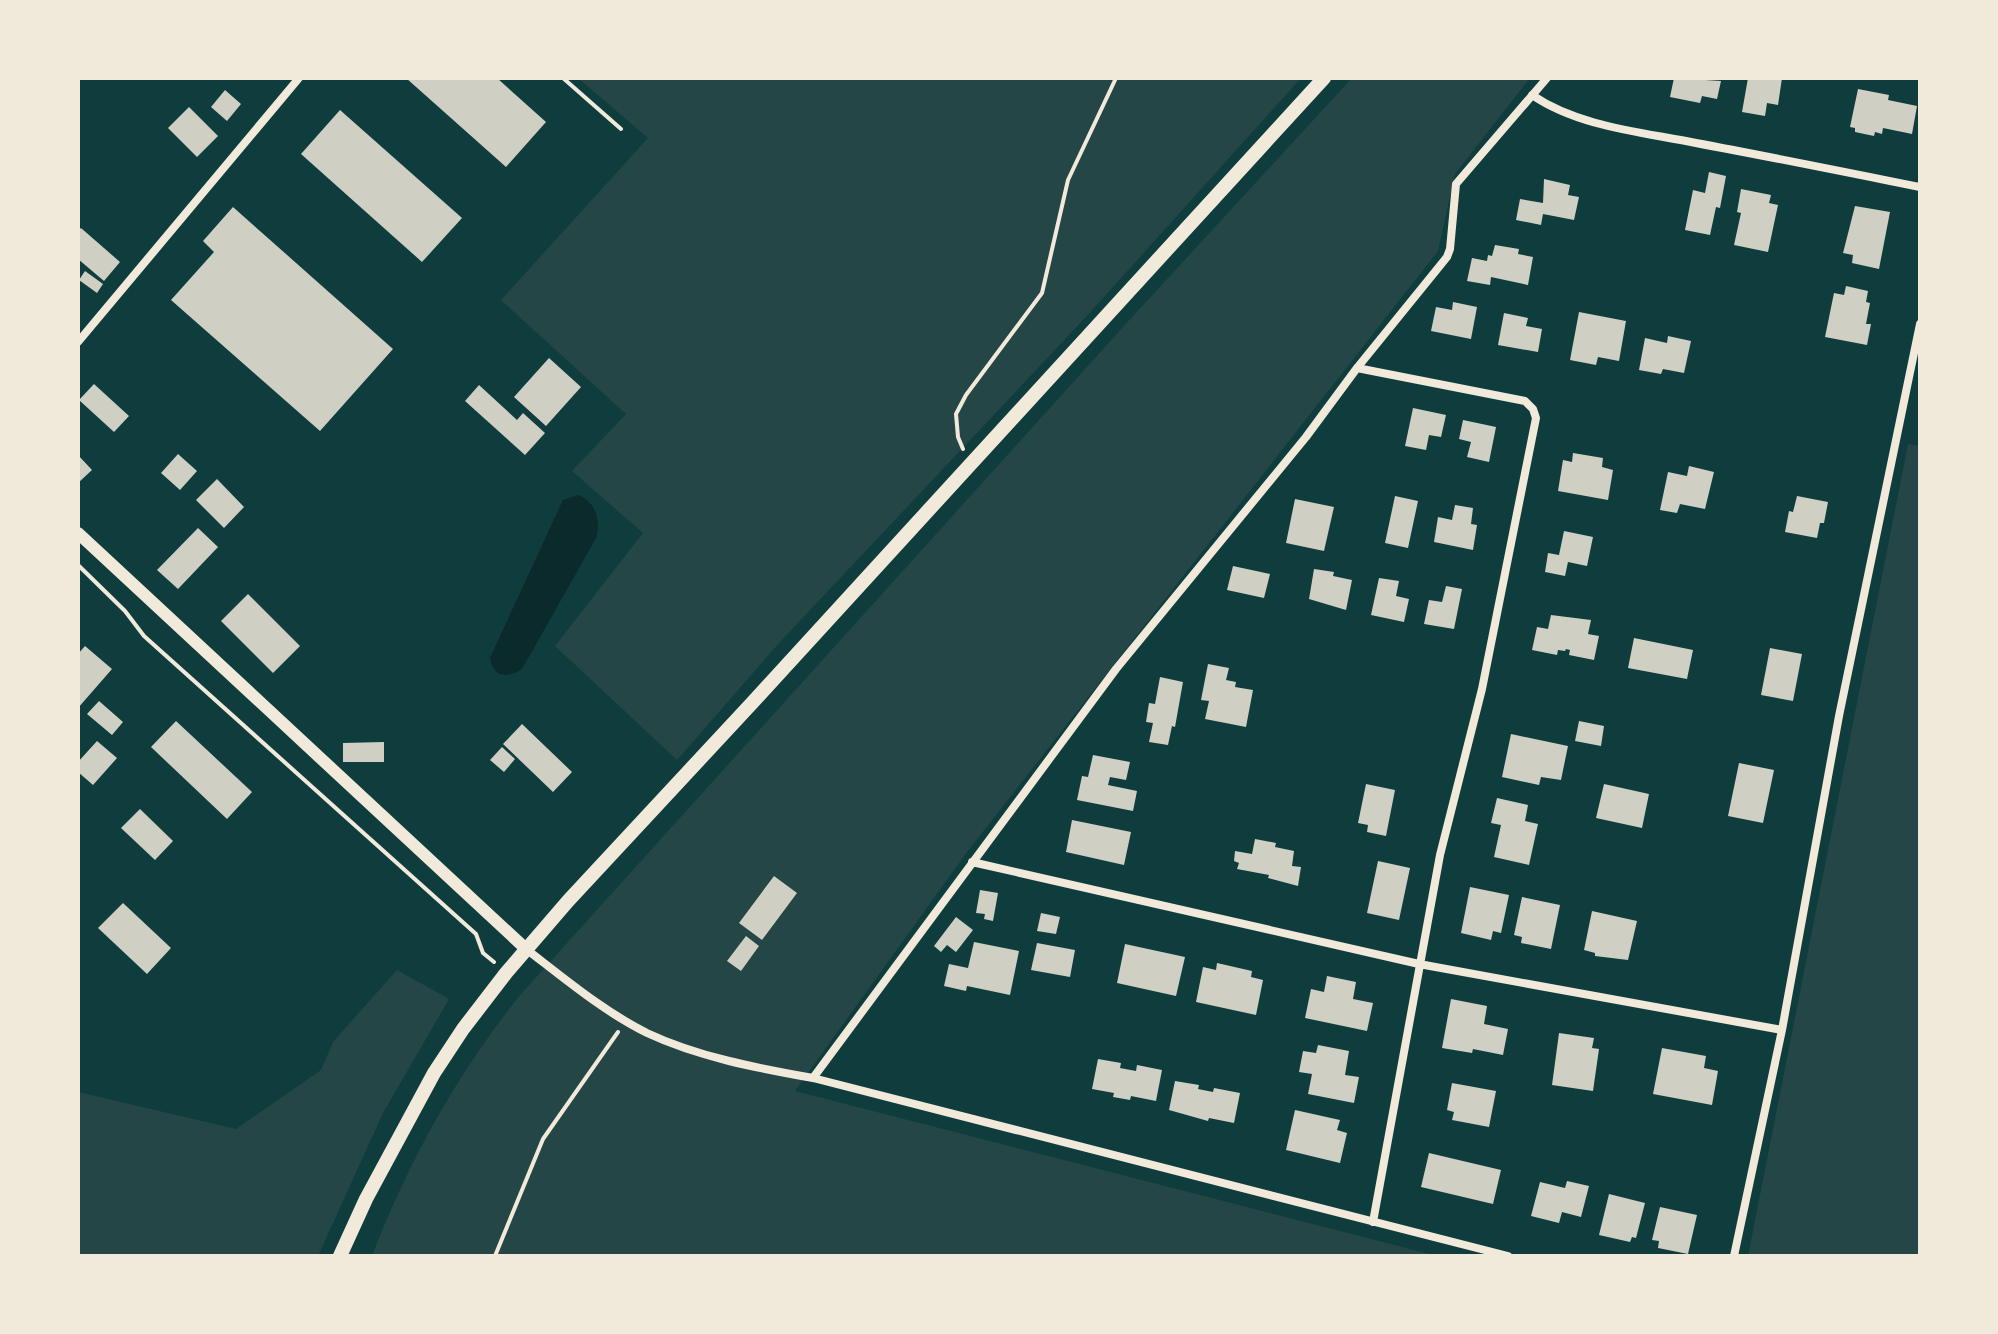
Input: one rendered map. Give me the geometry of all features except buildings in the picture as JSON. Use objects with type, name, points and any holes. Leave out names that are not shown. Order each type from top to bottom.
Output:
[{"type":"main road","points":[[340,1256],[366,1199],[434,1073],[526,949],[1324,78]]},
{"type":"main road","points":[[78,533],[526,949]]},
{"type":"street","points":[[78,342],[299,78]]},
{"type":"street","points":[[813,1078],[1116,669],[1306,437],[1357,368],[1447,257],[1456,184],[1547,78]]},
{"type":"street","points":[[1532,95],[1568,114],[1625,129],[1920,187]]},
{"type":"street","points":[[1734,1256],[1782,1030],[1839,716],[1920,324]]},
{"type":"street","points":[[1357,368],[1525,401],[1536,418],[1482,689],[1440,855],[1373,1222]]},
{"type":"street","points":[[972,862],[1419,964],[1782,1030]]},
{"type":"street","points":[[526,949],[596,1003],[626,1020],[649,1033],[717,1057],[754,1068],[813,1078],[1508,1256]]},
{"type":"path","points":[[563,78],[621,129]]},
{"type":"path","points":[[973,462],[958,437],[956,414],[966,395],[1042,293],[1068,180],[1116,78]]},
{"type":"path","points":[[78,565],[125,611],[144,636],[476,934],[483,953],[506,973]]},
{"type":"path","points":[[495,1256],[543,1139],[626,1020]]},
{"type":"shaded area","points":[[578,78],[1301,78],[1086,317],[779,643],[677,760],[555,646],[643,533],[572,471],[626,414],[501,300],[648,138]]},
{"type":"shaded area","points":[[1352,78],[1530,78],[1455,174],[1438,251],[967,852],[795,1091],[1437,1256],[372,1256],[402,1186],[436,1119],[476,1055],[521,994]]},
{"type":"shaded area","points":[[1908,444],[1920,446],[1920,1256],[1748,1256]]},
{"type":"shaded area","points":[[578,495],[589,502],[596,512],[596,538],[522,669],[506,675],[497,672],[490,658],[563,500]]},
{"type":"shaded area","points":[[397,970],[449,999],[383,1113],[318,1256],[78,1256],[78,1092],[236,1129],[321,1070],[333,1042]]}]
